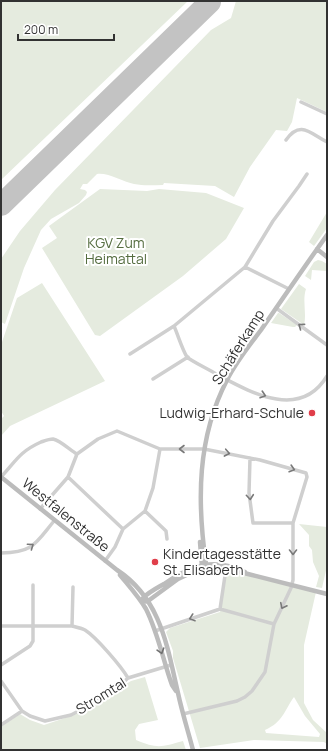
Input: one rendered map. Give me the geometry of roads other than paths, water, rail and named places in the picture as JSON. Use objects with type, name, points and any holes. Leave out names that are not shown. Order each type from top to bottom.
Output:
[{"type":"street","points":[[301,102],[327,114]]},
{"type":"street","points":[[286,140],[296,129],[302,129],[327,142]]},
{"type":"street","points":[[130,354],[174,326],[245,267],[273,221],[307,174]]},
{"type":"street","name":"Schäferkamp","points":[[203,566],[200,478],[204,449],[211,421],[227,380],[327,235]]},
{"type":"street","points":[[317,250],[327,257]]},
{"type":"street","points":[[245,267],[289,289]]},
{"type":"street","points":[[276,308],[327,345]]},
{"type":"street","points":[[174,326],[188,358],[227,380],[260,395],[278,400],[294,400],[307,395],[316,389],[327,376]]},
{"type":"street","points":[[154,379],[188,358]]},
{"type":"street","points":[[40,509],[68,478],[77,454],[98,439],[117,431],[160,449],[204,449],[250,458],[306,473],[307,477],[293,523],[292,585],[274,624],[265,672],[252,691],[245,697],[237,701],[183,714]]},
{"type":"street","points":[[1,477],[15,460],[24,452],[33,446],[50,439],[55,440],[77,454]]},
{"type":"street","points":[[105,561],[115,547],[122,529],[145,511],[153,488],[160,449]]},
{"type":"street","points":[[250,458],[249,493],[253,523],[293,523]]},
{"type":"street","name":"Westfalenstraße","points":[[1,477],[54,521],[127,577],[147,598],[161,629],[168,666]]},
{"type":"street","points":[[68,478],[122,529]]},
{"type":"street","points":[[145,511],[166,531],[167,539]]},
{"type":"street","points":[[1,553],[28,549],[54,521]]},
{"type":"street","points":[[142,602],[178,579],[203,566],[227,565],[236,567],[248,574]]},
{"type":"street","points":[[203,566],[248,574],[327,594]]},
{"type":"street","name":"Westfalenstraße","points":[[116,570],[142,602],[168,666]]},
{"type":"street","points":[[220,609],[226,570]]},
{"type":"street","points":[[1,665],[30,646],[33,641],[33,585]]},
{"type":"street","points":[[72,626],[73,586]]},
{"type":"street","points":[[155,631],[220,609],[274,624]]},
{"type":"street","points":[[1,626],[72,626],[83,629],[94,638],[124,671],[128,678]]},
{"type":"street","points":[[168,666],[193,750]]},
{"type":"street","name":"Stromtal","points":[[22,711],[30,716],[45,721],[71,715],[116,689],[128,678],[168,666]]},
{"type":"street","points":[[1,681],[22,711],[1,725]]},
{"type":"place","name":"Ludwig-Erhard-Schule","points":[[312,413]]},
{"type":"place","name":"Kindertagesstätte St. Elisabeth","points":[[155,562]]},
{"type":"park label","name":"KGV Zum Heimattal","points":[[116,252]]}]
